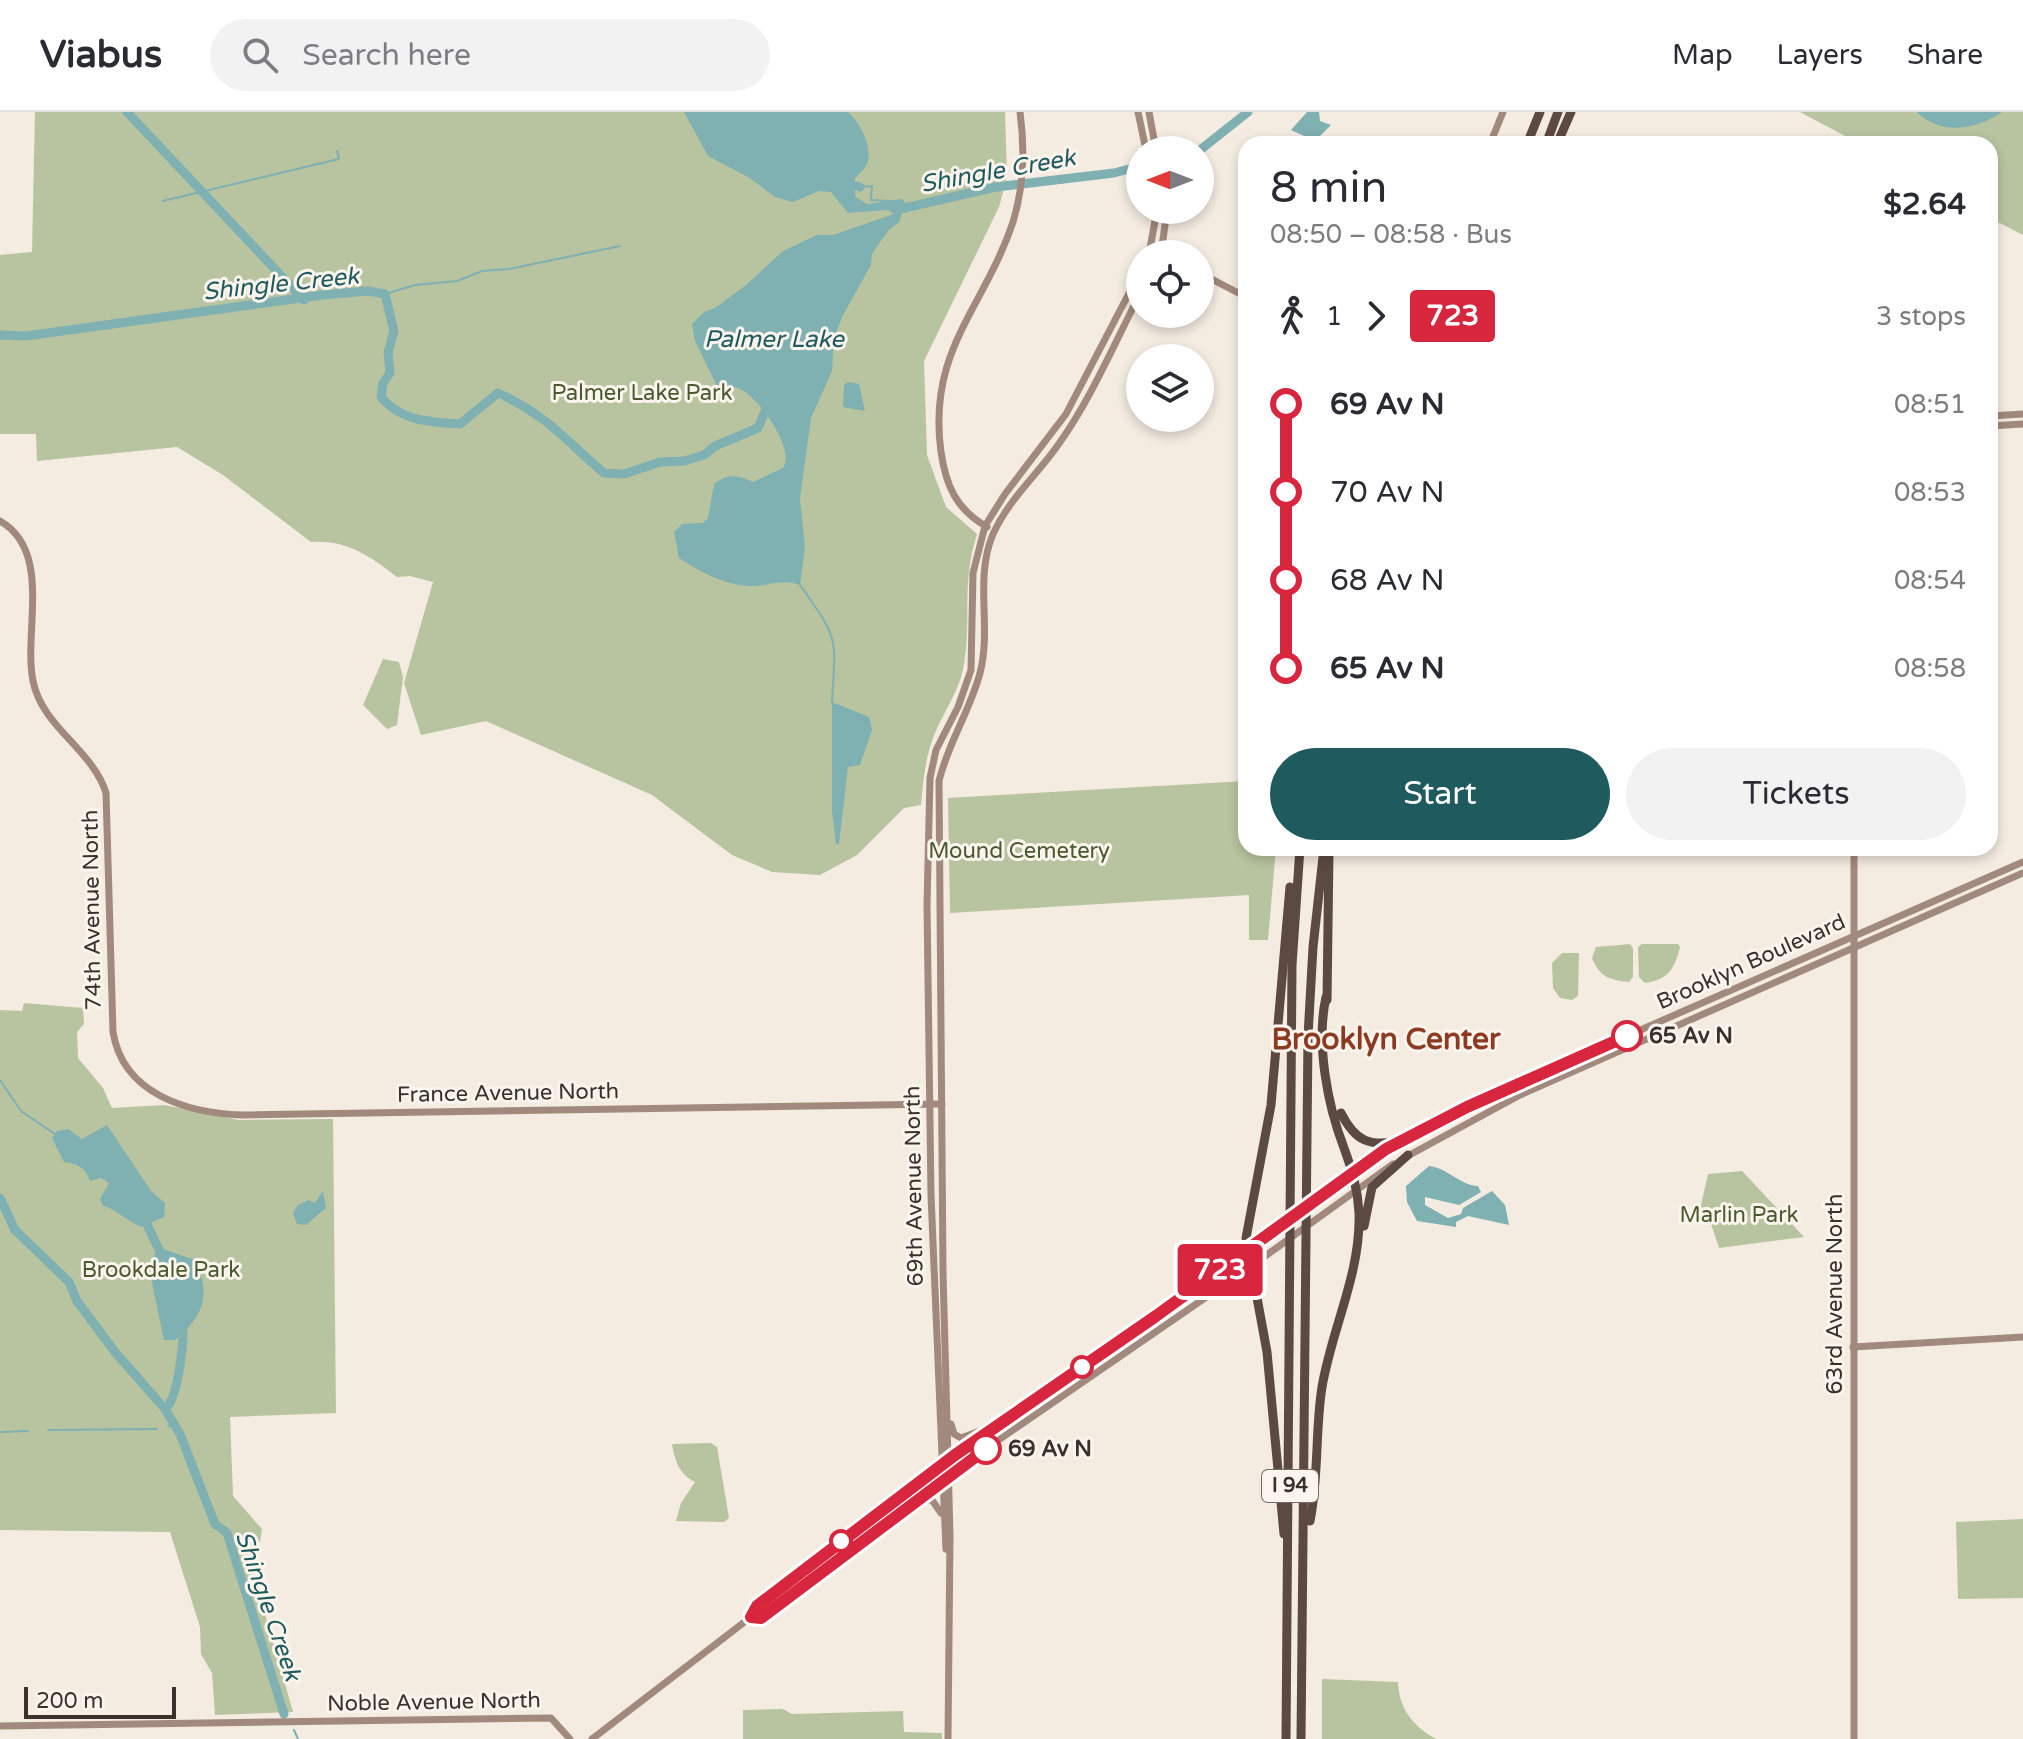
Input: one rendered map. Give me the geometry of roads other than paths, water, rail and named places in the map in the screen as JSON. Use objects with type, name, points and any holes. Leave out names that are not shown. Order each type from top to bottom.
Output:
[{"type":"highway","points":[[1529,136],[1538,112]]},
{"type":"highway","points":[[1549,136],[1558,112]]},
{"type":"highway","points":[[1560,136],[1571,112]]},
{"type":"highway","points":[[1287,1706],[1280,1463],[1247,1250],[1249,1212],[1271,1105],[1284,933],[1297,856]]},
{"type":"highway","name":"I 94","points":[[1286,1739],[1293,937],[1298,856]]},
{"type":"highway","name":"I 94","points":[[1301,1739],[1310,984],[1326,856]]},
{"type":"highway","points":[[1305,1544],[1322,1388],[1359,1238],[1357,1189],[1331,1059],[1326,997],[1327,856]]},
{"type":"highway","points":[[1326,997],[1323,1014],[1326,1066],[1343,1147],[1352,1168]]},
{"type":"highway","points":[[1341,1113],[1351,1131],[1362,1141],[1400,1141]]},
{"type":"highway","points":[[1345,1299],[1359,1259],[1369,1192],[1378,1180],[1408,1155]]},
{"type":"highway","points":[[1211,1295],[1240,1284],[1251,1289],[1257,1301]]},
{"type":"street","points":[[995,530],[966,513],[946,483],[939,430],[940,390],[954,342],[1007,239],[1022,176],[1020,112]]},
{"type":"street","points":[[1138,112],[1143,136]]},
{"type":"street","points":[[1149,112],[1153,136]]},
{"type":"street","points":[[1493,136],[1503,112]]},
{"type":"street","points":[[1214,280],[1238,293]]},
{"type":"street","name":"69th Avenue North","points":[[948,1559],[940,1466],[929,1105],[928,812],[936,750],[958,707],[971,670],[974,642],[973,573],[985,526],[1005,494],[1066,414],[1126,299]]},
{"type":"street","name":"69th Avenue North","points":[[948,1739],[949,1474],[938,812],[945,753],[967,710],[980,673],[985,647],[983,572],[995,530],[1014,497],[1058,445],[1126,320]]},
{"type":"street","points":[[1998,416],[2023,414]]},
{"type":"street","points":[[1998,426],[2023,424]]},
{"type":"street","name":"74th Avenue North","points":[[0,521],[17,534],[28,555],[34,686],[44,708],[96,772],[106,793],[115,1045]]},
{"type":"street","name":"63rd Avenue North","points":[[1854,856],[1854,1739]]},
{"type":"street","name":"Brooklyn Boulevard","points":[[592,1739],[751,1617],[757,1606],[940,1466],[1247,1250],[1352,1168],[1504,1090],[2023,862]]},
{"type":"street","name":"Brooklyn Boulevard","points":[[751,1617],[761,1618],[949,1474],[1211,1295],[1408,1155],[1494,1107],[2023,873]]},
{"type":"street","name":"France Avenue North","points":[[115,1045],[129,1073],[155,1094],[206,1111],[233,1114],[942,1104]]},
{"type":"street","points":[[1853,1347],[2023,1337]]},
{"type":"street","points":[[948,1406],[952,1430],[961,1438],[1004,1420]]},
{"type":"street","points":[[915,1500],[936,1502],[943,1518]]},
{"type":"street","name":"Noble Avenue North","points":[[0,1726],[543,1718],[555,1719],[570,1739]]},
{"type":"water","name":"Palmer Lake","points":[[684,112],[848,112],[864,134],[868,147],[867,164],[853,183],[856,197],[867,204],[902,199],[905,203],[899,222],[873,242],[871,265],[843,315],[834,338],[832,371],[811,418],[800,498],[805,547],[800,585],[788,582],[746,586],[725,582],[679,558],[674,532],[682,524],[703,523],[708,518],[714,484],[733,476],[753,482],[783,468],[786,460],[774,425],[757,403],[739,389],[717,386],[695,341],[692,324],[704,312],[715,308],[746,285],[783,251],[817,235],[833,235],[894,214],[888,210],[848,213],[831,192],[819,191],[793,202],[775,197],[748,177],[708,156]]},
{"type":"water","points":[[1307,112],[1319,112],[1320,121],[1331,125],[1320,136],[1304,136],[1291,130]]},
{"type":"water","points":[[1917,112],[2002,112],[1981,123],[1959,128],[1937,125]]},
{"type":"water","points":[[848,382],[859,384],[865,411],[843,407],[844,385]]},
{"type":"water","points":[[832,702],[869,717],[872,730],[860,765],[848,767],[839,844],[836,844],[832,811]]},
{"type":"water","points":[[107,1125],[151,1191],[165,1203],[164,1217],[141,1227],[103,1206],[100,1199],[109,1183],[101,1178],[90,1181],[80,1167],[64,1162],[52,1138],[57,1131],[68,1129],[82,1139]]},
{"type":"water","points":[[1429,1166],[1478,1186],[1481,1192],[1459,1205],[1425,1197],[1425,1205],[1448,1218],[1461,1214],[1463,1208],[1492,1191],[1505,1205],[1509,1225],[1468,1216],[1456,1222],[1456,1227],[1417,1221],[1407,1202],[1406,1186]]},
{"type":"water","points":[[323,1191],[326,1208],[306,1225],[297,1224],[293,1213],[298,1205],[309,1200],[315,1203]]},
{"type":"water","points":[[160,1248],[195,1260],[203,1284],[204,1295],[198,1314],[175,1340],[164,1340],[148,1264]]},
{"type":"waterway","points":[[127,112],[304,300]]},
{"type":"waterway","name":"Shingle Creek","points":[[1214,139],[1248,112]]},
{"type":"waterway","points":[[163,201],[339,159],[337,151]]},
{"type":"waterway","name":"Shingle Creek","points":[[900,209],[996,187],[1126,170]]},
{"type":"waterway","points":[[843,182],[860,187]]},
{"type":"waterway","points":[[860,187],[872,186],[871,200],[891,201]]},
{"type":"waterway","name":"Shingle Creek","points":[[867,253],[884,229]]},
{"type":"waterway","points":[[385,294],[415,285],[457,281],[482,271],[509,269],[620,246]]},
{"type":"waterway","name":"Shingle Creek","points":[[0,335],[26,336],[322,295],[368,291],[385,294],[394,331],[388,353],[390,373],[383,383],[381,397],[389,405],[416,419],[460,424],[498,393],[543,419],[604,473],[624,474],[660,462],[684,461],[704,455],[715,446],[758,428],[769,402]]},
{"type":"waterway","points":[[800,585],[822,617],[832,639],[832,702]]},
{"type":"waterway","points":[[0,1080],[21,1111],[55,1134]]},
{"type":"waterway","name":"Shingle Creek","points":[[0,1198],[15,1230],[69,1282],[77,1301],[115,1352],[165,1409],[180,1434],[215,1524],[227,1533],[284,1714]]},
{"type":"waterway","points":[[142,1214],[163,1258]]},
{"type":"waterway","points":[[165,1409],[177,1382],[182,1322]]},
{"type":"waterway","name":"Shingle Creek","points":[[168,1426],[174,1424]]},
{"type":"waterway","points":[[48,1430],[157,1429]]},
{"type":"waterway","points":[[0,1432],[28,1431]]},
{"type":"waterway","name":"Shingle Creek","points":[[294,1730],[298,1739]]},
{"type":"place","name":"65 Av N","points":[[1627,1036]]},
{"type":"place","name":"69 Av N","points":[[986,1449]]},
{"type":"district","name":"Brooklyn Center","points":[[1386,1039]]},
{"type":"park label","name":"Palmer Lake Park","points":[[642,393]]},
{"type":"park label","name":"Mound Cemetery","points":[[1019,851]]},
{"type":"park label","name":"Marlin Park","points":[[1739,1215]]},
{"type":"park label","name":"Brookdale Park","points":[[161,1270]]}]
